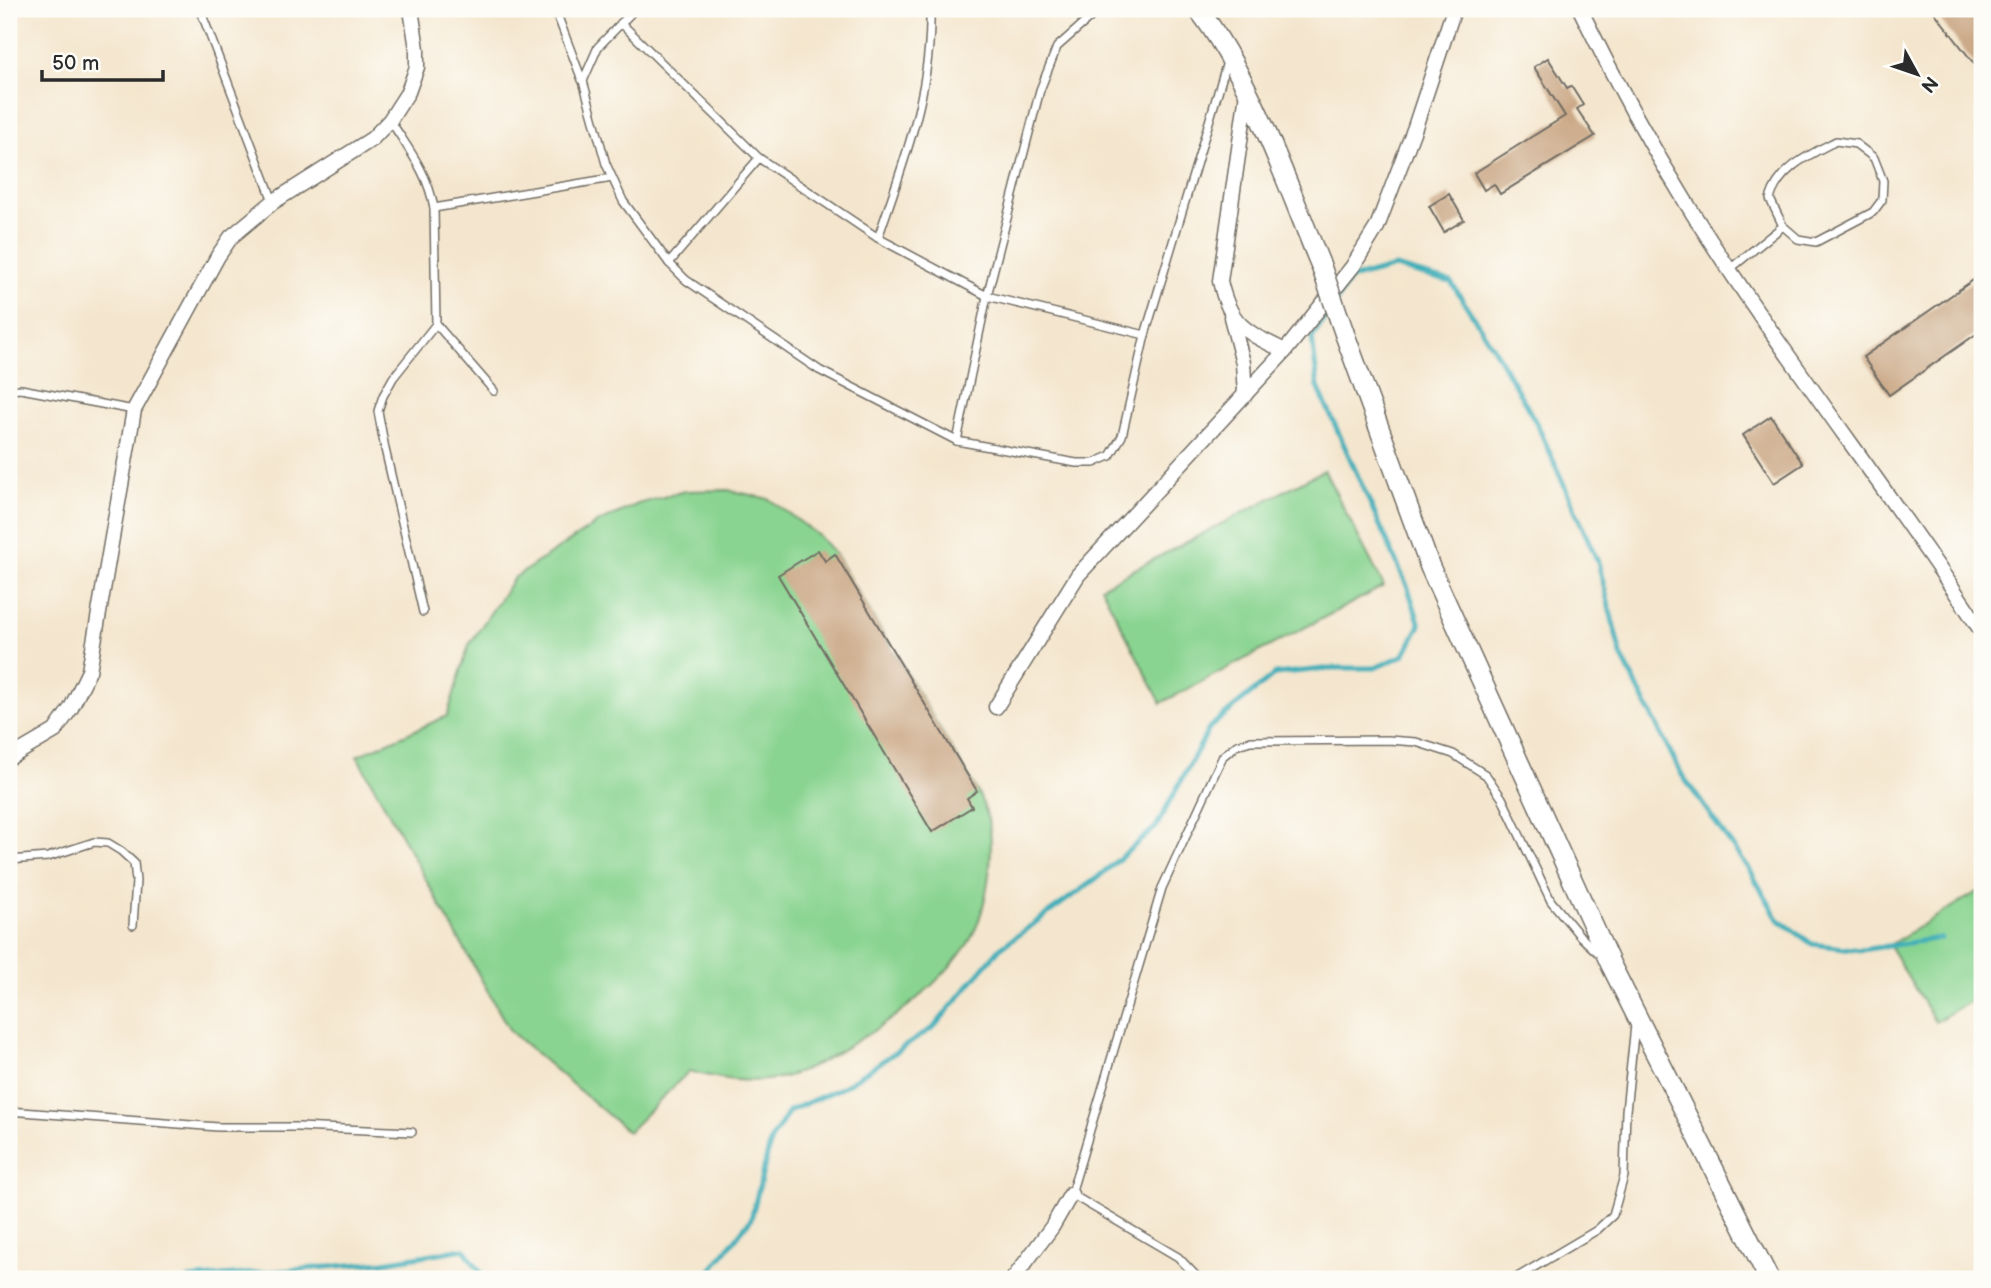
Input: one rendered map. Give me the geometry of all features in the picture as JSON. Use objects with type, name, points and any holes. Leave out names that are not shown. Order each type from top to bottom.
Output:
[{"type":"street","points":[[9,758],[55,731],[71,708],[89,671],[134,410],[231,237],[273,202],[372,138],[390,120],[408,92],[416,67],[417,49],[411,9]]},
{"type":"street","points":[[1198,9],[1229,57],[1247,93],[1321,266],[1430,567],[1611,965],[1769,1279]]},
{"type":"street","points":[[996,707],[1078,575],[1285,351],[1335,291],[1377,227],[1415,127],[1454,9]]},
{"type":"street","points":[[1580,9],[1603,56],[1686,204],[1795,364],[1931,554],[1982,632]]},
{"type":"street","points":[[1245,395],[1243,363],[1220,281],[1247,93]]},
{"type":"street","points":[[1231,316],[1259,338],[1285,351]]},
{"type":"street","points":[[1013,1279],[1052,1227],[1071,1194]]},
{"type":"lane","points":[[202,9],[273,202]]},
{"type":"lane","points":[[555,9],[583,81],[612,178],[623,201],[669,263],[705,294],[819,370],[957,441],[1076,463],[1094,463],[1110,456],[1122,436],[1145,335],[1229,57]]},
{"type":"lane","points":[[878,238],[908,148],[925,85],[931,45],[930,9]]},
{"type":"lane","points":[[957,441],[987,296],[1040,90],[1057,47],[1100,9]]},
{"type":"lane","points":[[583,81],[598,47],[631,10]]},
{"type":"lane","points":[[621,23],[759,158],[878,238],[987,296],[1145,335]]},
{"type":"lane","points":[[390,120],[425,175],[433,208],[436,324],[494,391]]},
{"type":"lane","points":[[1836,141],[1856,144],[1874,158],[1883,181],[1882,201],[1873,212],[1816,242],[1798,239],[1783,226],[1770,199],[1773,188],[1802,158],[1836,141]]},
{"type":"lane","points":[[669,263],[759,158]]},
{"type":"lane","points":[[433,208],[612,178]]},
{"type":"lane","points":[[1730,269],[1783,226]]},
{"type":"lane","points":[[423,612],[384,449],[378,411],[393,378],[436,324]]},
{"type":"lane","points":[[9,390],[21,389],[134,410]]},
{"type":"lane","points":[[1199,1279],[1178,1257],[1071,1194],[1162,888],[1223,756],[1237,746],[1251,741],[1388,740],[1416,742],[1453,754],[1486,775],[1502,798],[1551,901],[1580,936],[1611,965]]},
{"type":"lane","points":[[9,860],[48,856],[94,842],[108,843],[121,850],[134,863],[136,881],[133,925]]},
{"type":"lane","points":[[1515,1279],[1597,1230],[1613,1215],[1625,1176],[1626,1111],[1637,1014]]},
{"type":"lane","points":[[9,1111],[218,1127],[412,1132]]},
{"type":"green space","points":[[1324,470],[1384,586],[1161,703],[1101,587]]},
{"type":"green space","points":[[728,490],[769,499],[819,536],[835,554],[980,797],[990,830],[988,882],[980,918],[967,945],[930,987],[885,1023],[821,1062],[784,1077],[760,1081],[736,1080],[689,1071],[628,1132],[510,1031],[357,756],[447,716],[469,645],[514,578],[597,523],[638,504],[685,491]]},
{"type":"green space","points":[[1982,889],[1982,994],[1935,1022],[1889,945]]},
{"type":"building","points":[[1932,9],[1982,9],[1982,74]]},
{"type":"building","points":[[1548,58],[1567,88],[1571,86],[1583,105],[1577,109],[1595,136],[1500,194],[1494,184],[1484,190],[1474,173],[1565,116],[1534,67]]},
{"type":"building","points":[[1449,194],[1464,220],[1444,232],[1429,206]]},
{"type":"building","points":[[1982,274],[1982,330],[1889,395],[1863,357]]},
{"type":"building","points":[[1771,416],[1803,464],[1774,483],[1743,435]]},
{"type":"building","points":[[818,550],[825,561],[835,554],[977,791],[967,798],[972,807],[932,832],[778,575]]},
{"type":"waterway","points":[[1337,300],[1350,279],[1395,267],[1451,282],[1494,349],[1538,426],[1598,562],[1621,655],[1682,775],[1752,874],[1778,919],[1812,944],[1861,950],[1941,938]]},
{"type":"waterway","points":[[704,1279],[751,1219],[771,1140],[789,1111],[843,1087],[934,1027],[1000,948],[1097,878],[1156,827],[1210,727],[1275,674],[1333,668],[1375,668],[1404,655],[1420,625],[1408,588],[1318,387],[1312,338],[1330,311]]},
{"type":"waterway","points":[[189,1279],[384,1262],[464,1249],[485,1279]]}]
